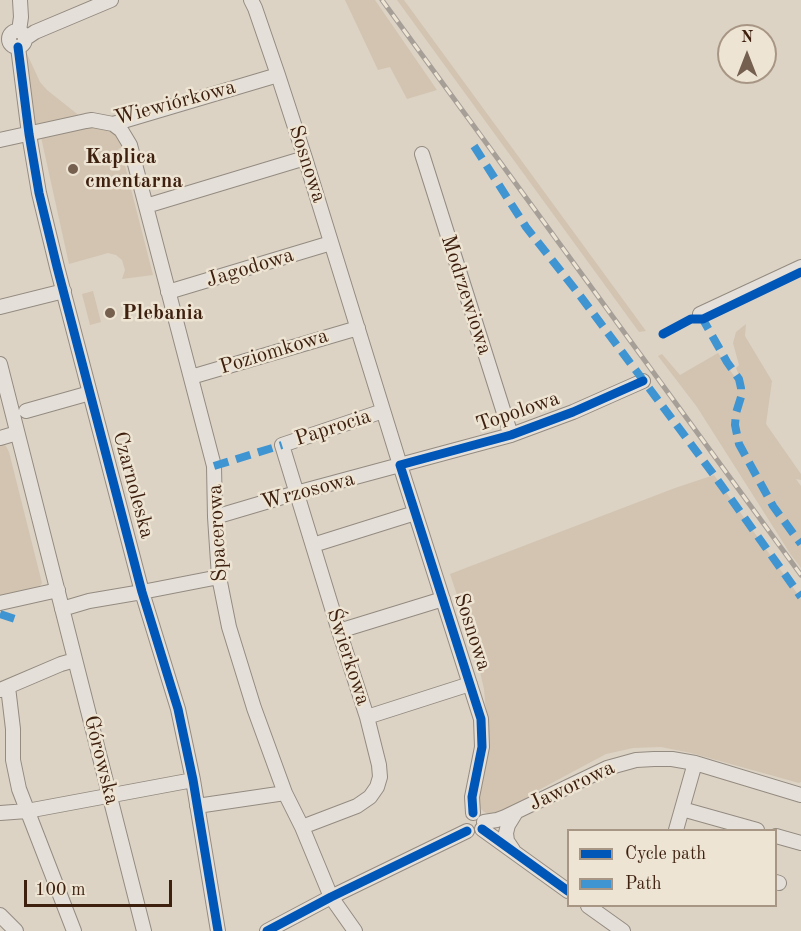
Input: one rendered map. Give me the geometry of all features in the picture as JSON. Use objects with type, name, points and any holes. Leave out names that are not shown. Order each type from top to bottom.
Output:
[{"type":"street","points":[[14,39],[21,17],[20,0]]},
{"type":"street","points":[[14,39],[111,0]]},
{"type":"street","name":"Sosnowa","points":[[251,0],[305,158],[481,719],[480,755],[472,797],[480,821]]},
{"type":"street","name":"Czarnoleska","points":[[14,39],[39,193],[142,592],[177,709],[193,780],[218,931]]},
{"type":"street","name":"Wiewiórkowa","points":[[0,140],[92,120],[113,124],[278,75]]},
{"type":"street","name":"Spacerowa","points":[[113,124],[121,130],[130,145],[214,466],[219,577],[229,627],[254,708],[285,793],[331,897],[355,931]]},
{"type":"street","name":"Modrzewiowa","points":[[422,154],[511,435]]},
{"type":"street","points":[[146,206],[305,158]]},
{"type":"street","name":"Jagodowa","points":[[168,292],[332,243]]},
{"type":"street","points":[[700,314],[801,267]]},
{"type":"street","points":[[0,308],[64,291]]},
{"type":"street","name":"Poziomkowa","points":[[191,377],[358,328]]},
{"type":"street","name":"Górowska","points":[[0,364],[144,931]]},
{"type":"street","name":"Topolowa","points":[[400,465],[511,435],[573,412],[643,381]]},
{"type":"street","points":[[26,411],[90,393]]},
{"type":"street","name":"Paprocia","points":[[282,445],[383,411]]},
{"type":"street","points":[[0,438],[17,433]]},
{"type":"street","name":"Świerkowa","points":[[282,445],[368,717],[380,777],[370,797],[357,806],[302,827]]},
{"type":"street","name":"Wrzosowa","points":[[215,516],[400,465]]},
{"type":"street","points":[[313,545],[416,513]]},
{"type":"street","points":[[62,609],[89,601],[219,577]]},
{"type":"street","points":[[0,603],[58,590]]},
{"type":"street","points":[[339,631],[443,599]]},
{"type":"street","points":[[74,931],[19,789],[13,760],[13,729],[4,689],[60,664],[75,660]]},
{"type":"street","points":[[368,717],[470,684]]},
{"type":"street","name":"Jaworowa","points":[[480,821],[497,820],[620,763],[654,759],[672,759],[694,764],[801,795]]},
{"type":"street","points":[[677,829],[694,764]]},
{"type":"street","points":[[0,813],[27,811],[193,780]]},
{"type":"street","points":[[197,806],[285,793]]},
{"type":"street","points":[[682,809],[750,829]]},
{"type":"street","points":[[516,812],[506,833],[507,841],[517,854]]},
{"type":"street","name":"Sosnowa","points":[[331,897],[467,831],[464,821],[467,816],[480,821]]},
{"type":"street","points":[[480,821],[517,854],[567,890]]},
{"type":"street","points":[[777,836],[801,843]]},
{"type":"street","points":[[267,931],[331,897]]},
{"type":"street","points":[[589,907],[623,931]]},
{"type":"street","points":[[0,915],[16,931]]},
{"type":"shaded area","points":[[345,0],[375,0],[437,90],[407,99],[390,67],[378,70]]},
{"type":"shaded area","points":[[397,0],[404,0],[646,331],[639,332]]},
{"type":"shaded area","points":[[23,45],[40,82],[47,90],[86,121],[113,124],[130,145],[118,149],[122,154],[153,275],[122,279],[125,270],[122,260],[108,253],[69,264],[41,137],[29,134]]},
{"type":"shaded area","points":[[93,291],[101,322],[90,325],[82,294]]},
{"type":"shaded area","points":[[746,324],[745,336],[772,381],[766,424],[801,474],[801,480],[796,479],[801,486],[801,568],[697,407],[658,356],[662,354],[680,375],[718,353],[737,380],[740,377],[736,368],[739,365],[733,343],[736,332]]},
{"type":"shaded area","points":[[0,444],[9,452],[42,583],[38,589],[0,598]]},
{"type":"shaded area","points":[[714,475],[801,599],[801,782],[691,753],[661,747],[633,748],[606,754],[535,792],[538,798],[498,815],[484,812],[478,806],[477,797],[488,734],[484,689],[474,646],[450,574]]},
{"type":"railway","points":[[382,0],[801,575]]},
{"type":"marked path","points":[[474,146],[526,227],[714,475],[801,597]]},
{"type":"marked path","points":[[701,316],[739,379],[741,397],[735,425],[739,444],[773,506],[801,544]]},
{"type":"marked path","points":[[214,466],[282,445]]},
{"type":"marked path","points":[[0,614],[15,619]]},
{"type":"cycle path","points":[[18,47],[39,193],[142,592],[178,709],[193,780],[218,931]]},
{"type":"cycle path","points":[[663,334],[691,319],[703,319],[801,272]]},
{"type":"cycle path","points":[[473,813],[472,797],[482,747],[481,719],[400,465],[511,435],[573,412],[643,381]]},
{"type":"cycle path","points":[[482,829],[567,890]]},
{"type":"cycle path","points":[[267,931],[467,831]]},
{"type":"place","name":"Kaplica cmentarna","points":[[73,169]]},
{"type":"place","name":"Plebania","points":[[110,313]]}]
